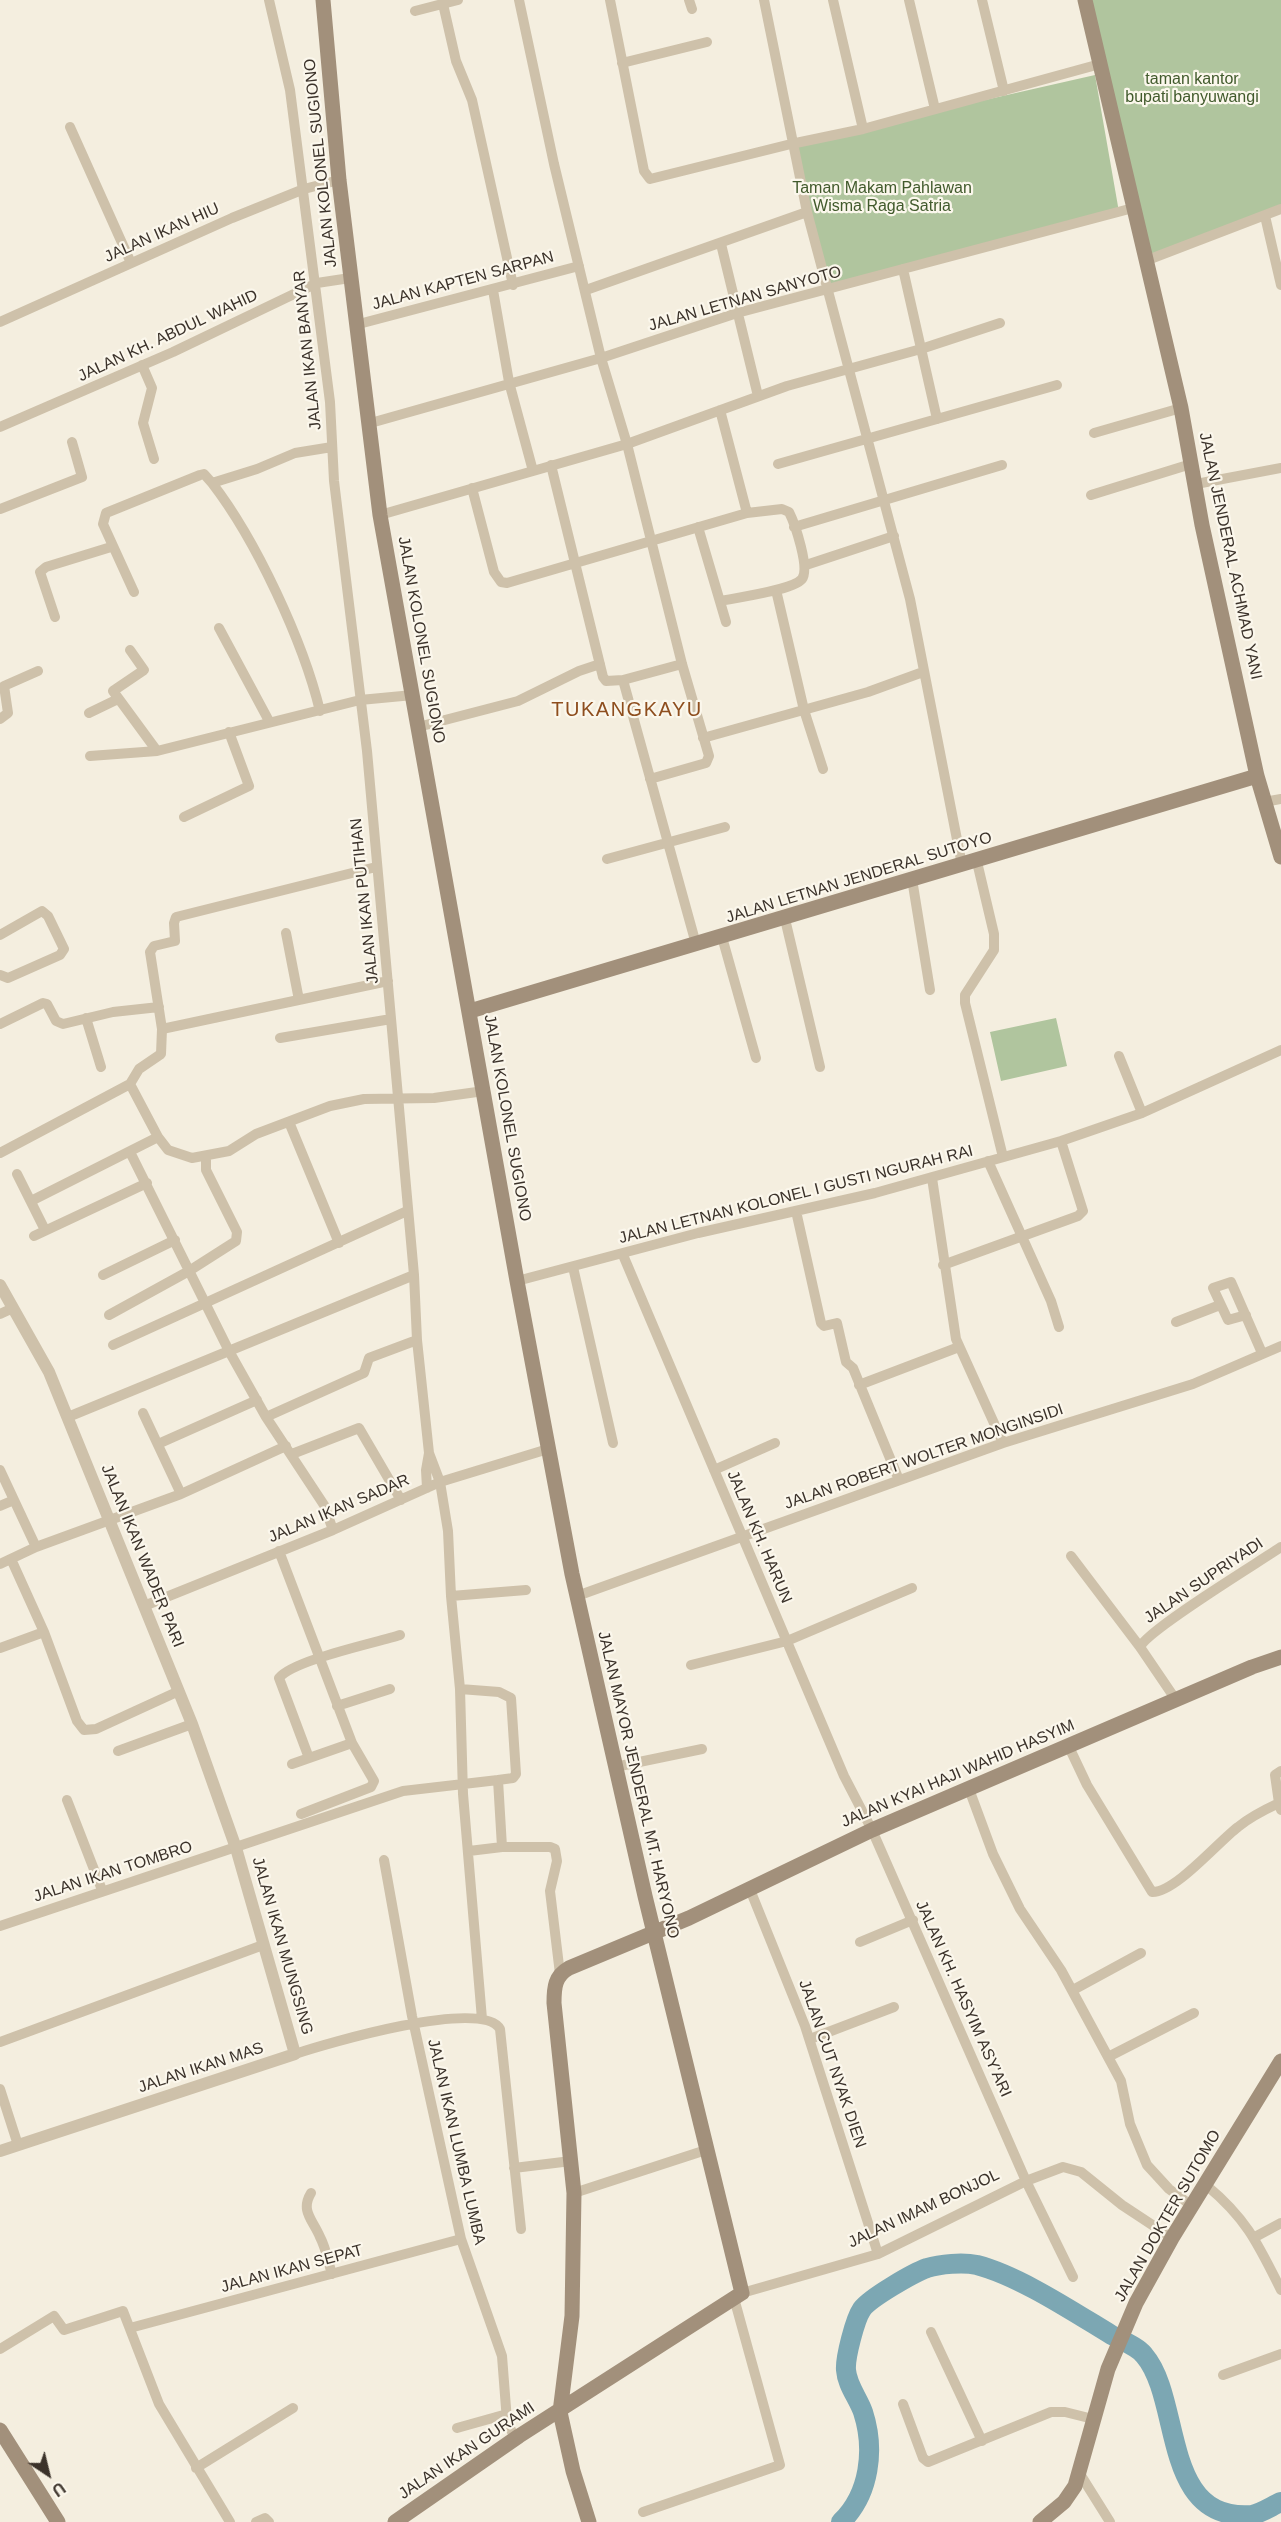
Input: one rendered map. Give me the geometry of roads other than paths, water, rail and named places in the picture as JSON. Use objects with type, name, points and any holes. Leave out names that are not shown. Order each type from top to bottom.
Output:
[{"type":"main road","name":"JALAN KOLONEL SUGIONO","points":[[324,0],[339,180],[367,424],[380,515],[517,1281]]},
{"type":"main road","name":"JALAN JENDERAL ACHMAD YANI","points":[[1085,0],[1180,408],[1257,776],[1281,857]]},
{"type":"main road","name":"JALAN LETNAN JENDERAL SUTOYO","points":[[470,1011],[785,919],[1257,776]]},
{"type":"main road","name":"JALAN MAYOR JENDERAL MT. HARYONO","points":[[517,1281],[577,1596],[738,2296]]},
{"type":"main road","name":"JALAN KYAI HAJI WAHID HASYIM","points":[[560,1974],[569,1968],[654,1933],[872,1830],[1069,1747],[1252,1666],[1281,1657]]},
{"type":"main road","points":[[560,1974],[555,1984],[554,2003],[574,2193],[570,2335],[560,2412],[573,2471],[588,2521]]},
{"type":"main road","name":"JALAN DOKTER SUTOMO","points":[[1040,2522],[1064,2502],[1080,2474],[1108,2369],[1136,2303],[1172,2238],[1281,2061]]},
{"type":"main road","name":"JALAN IMAM BONJOL","points":[[560,2412],[738,2296]]},
{"type":"main road","name":"JALAN IKAN GURAMI","points":[[395,2522],[519,2436],[560,2412]]},
{"type":"main road","points":[[0,2430],[58,2522]]},
{"type":"street","name":"JALAN IKAN BANYAR","points":[[269,0],[290,90],[304,189],[331,413],[334,481],[360,700]]},
{"type":"street","points":[[414,11],[459,0]]},
{"type":"street","points":[[519,0],[601,358],[627,444],[682,664],[709,756],[706,763],[650,779]]},
{"type":"street","points":[[610,0],[644,171],[650,179],[791,144],[863,129],[1100,64]]},
{"type":"street","points":[[764,0],[771,24],[791,144],[807,213],[847,370],[894,536],[923,672],[969,863],[994,934],[994,950],[965,995],[964,1003],[1003,1157]]},
{"type":"street","points":[[833,0],[863,129]]},
{"type":"street","points":[[909,0],[935,109]]},
{"type":"street","points":[[982,0],[1004,91]]},
{"type":"street","points":[[443,4],[456,61],[472,100],[513,285]]},
{"type":"street","points":[[622,63],[707,42]]},
{"type":"street","points":[[70,127],[131,263]]},
{"type":"street","name":"JALAN IKAN HIU","points":[[0,322],[304,189],[339,180]]},
{"type":"street","name":"JALAN LETNAN SANYOTO","points":[[367,424],[509,382],[601,358],[737,313],[1133,208]]},
{"type":"street","points":[[1145,261],[1281,209]]},
{"type":"street","points":[[586,290],[807,213]]},
{"type":"street","points":[[1265,216],[1281,285]]},
{"type":"street","points":[[721,244],[758,396]]},
{"type":"street","name":"JALAN KAPTEN SARPAN","points":[[355,325],[579,266]]},
{"type":"street","points":[[903,270],[936,419]]},
{"type":"street","name":"JALAN KH. ABDUL WAHID","points":[[0,427],[142,365],[316,283],[350,278]]},
{"type":"street","points":[[493,290],[509,382],[533,471]]},
{"type":"street","points":[[380,515],[627,444],[758,396],[921,349],[1000,323]]},
{"type":"street","points":[[142,365],[152,388],[143,423],[154,459]]},
{"type":"street","points":[[778,464],[1057,385]]},
{"type":"street","points":[[1094,433],[1180,408]]},
{"type":"street","points":[[720,410],[747,513]]},
{"type":"street","points":[[0,508],[82,477],[72,442]]},
{"type":"street","points":[[212,483],[295,453],[332,447]]},
{"type":"street","points":[[1091,495],[1191,464]]},
{"type":"street","points":[[551,465],[606,681],[623,680],[682,664]]},
{"type":"street","points":[[794,527],[1002,465]]},
{"type":"street","points":[[1196,484],[1281,468]]},
{"type":"street","points":[[134,592],[111,547],[103,524],[106,513],[204,474],[212,483],[259,560],[280,603],[320,711]]},
{"type":"street","points":[[472,488],[494,572],[501,582],[513,582],[747,513],[787,510],[806,565],[802,579],[776,590],[720,601]]},
{"type":"street","points":[[698,527],[726,622]]},
{"type":"street","points":[[806,565],[894,536]]},
{"type":"street","points":[[55,617],[40,572],[46,567],[111,547]]},
{"type":"street","points":[[776,590],[804,710],[824,769]]},
{"type":"street","points":[[219,628],[269,721]]},
{"type":"street","points":[[130,650],[144,670],[114,689],[118,699],[156,751]]},
{"type":"street","points":[[418,727],[518,700],[579,671],[600,664]]},
{"type":"street","points":[[0,719],[8,712],[4,686],[38,671]]},
{"type":"street","points":[[703,738],[804,710],[923,672]]},
{"type":"street","points":[[623,680],[696,944]]},
{"type":"street","points":[[90,756],[156,751],[360,700],[413,694]]},
{"type":"street","points":[[89,713],[118,699]]},
{"type":"street","name":"JALAN IKAN PUTIHAN","points":[[360,700],[399,1100],[414,1275],[417,1340],[429,1453]]},
{"type":"street","points":[[184,817],[249,786],[229,732]]},
{"type":"street","points":[[1264,801],[1281,799]]},
{"type":"street","points":[[607,859],[725,826]]},
{"type":"street","points":[[0,1152],[130,1084],[139,1069],[161,1054],[162,1029],[150,952],[154,946],[176,940],[174,923],[176,917],[375,867]]},
{"type":"street","points":[[912,879],[930,990]]},
{"type":"street","points":[[0,935],[42,911],[48,916],[64,949],[60,955],[8,978],[0,975]]},
{"type":"street","points":[[785,919],[820,1067]]},
{"type":"street","points":[[286,933],[299,1000]]},
{"type":"street","points":[[722,937],[756,1058]]},
{"type":"street","points":[[162,1029],[388,981]]},
{"type":"street","points":[[0,1024],[43,1003],[48,1004],[59,1023],[68,1024],[86,1018],[159,1007]]},
{"type":"street","points":[[86,1018],[101,1066]]},
{"type":"street","points":[[280,1038],[391,1019]]},
{"type":"street","name":"JALAN LETNAN KOLONEL I GUSTI NGURAH RAI","points":[[517,1281],[698,1233],[932,1178],[1061,1141],[1142,1113],[1281,1050]]},
{"type":"street","points":[[1119,1056],[1142,1113]]},
{"type":"street","points":[[130,1084],[158,1137],[168,1150],[180,1156],[207,1157],[229,1151],[256,1134],[330,1106],[364,1099],[399,1100],[484,1091]]},
{"type":"street","points":[[289,1122],[339,1243]]},
{"type":"street","points":[[31,1201],[158,1137]]},
{"type":"street","points":[[943,1265],[1022,1238],[1078,1216],[1083,1211],[1061,1141]]},
{"type":"street","points":[[130,1152],[229,1351],[266,1417],[324,1505],[333,1530]]},
{"type":"street","points":[[109,1315],[189,1271],[236,1241],[238,1237],[207,1170],[207,1157]]},
{"type":"street","points":[[988,1161],[1051,1301],[1059,1327]]},
{"type":"street","points":[[17,1174],[45,1230]]},
{"type":"street","points":[[932,1178],[943,1265],[959,1347],[1003,1443]]},
{"type":"street","points":[[34,1236],[147,1183]]},
{"type":"street","points":[[113,1345],[407,1211]]},
{"type":"street","points":[[796,1211],[821,1323],[824,1326],[837,1323],[846,1362],[853,1368],[899,1480]]},
{"type":"street","points":[[103,1275],[175,1240]]},
{"type":"street","name":"JALAN KH. HARUN","points":[[623,1254],[844,1776],[872,1830]]},
{"type":"street","points":[[573,1267],[613,1443]]},
{"type":"street","points":[[68,1417],[414,1275]]},
{"type":"street","points":[[1246,1315],[1228,1320],[1214,1288],[1231,1282],[1246,1315],[1262,1353]]},
{"type":"street","name":"JALAN IKAN WADER PARI","points":[[0,1285],[49,1372],[68,1417],[192,1724],[236,1848]]},
{"type":"street","points":[[1176,1322],[1220,1305]]},
{"type":"street","points":[[0,1314],[13,1308]]},
{"type":"street","points":[[266,1417],[364,1372],[369,1358],[417,1340]]},
{"type":"street","name":"JALAN ROBERT WOLTER MONGINSIDI","points":[[577,1596],[1003,1443],[1193,1384],[1281,1346]]},
{"type":"street","points":[[859,1385],[959,1347]]},
{"type":"street","points":[[158,1444],[257,1400]]},
{"type":"street","points":[[143,1413],[181,1494]]},
{"type":"street","points":[[0,1564],[36,1547],[181,1494],[289,1450],[359,1428],[400,1500]]},
{"type":"street","points":[[714,1470],[775,1443]]},
{"type":"street","name":"JALAN IKAN SADAR","points":[[144,1606],[333,1530],[440,1482],[548,1449]]},
{"type":"street","points":[[429,1453],[440,1482],[448,1532],[451,1596],[460,1689],[462,1784],[482,2019],[494,2021],[500,2029],[521,2229]]},
{"type":"street","points":[[428,1488],[426,1470],[429,1453]]},
{"type":"street","points":[[0,1470],[36,1547]]},
{"type":"street","points":[[0,1506],[14,1500]]},
{"type":"street","name":"JALAN SUPRIYADI","points":[[1176,1700],[1140,1647],[1146,1638],[1281,1547]]},
{"type":"street","points":[[279,1551],[352,1743],[374,1781],[373,1786],[301,1814]]},
{"type":"street","points":[[1071,1556],[1140,1647]]},
{"type":"street","points":[[11,1559],[44,1632],[77,1721],[84,1730],[96,1729],[179,1691]]},
{"type":"street","points":[[691,1665],[787,1641],[912,1588]]},
{"type":"street","points":[[451,1596],[526,1590]]},
{"type":"street","points":[[0,1648],[44,1632]]},
{"type":"street","points":[[309,1758],[279,1678],[286,1671],[400,1635]]},
{"type":"street","points":[[337,1706],[390,1689]]},
{"type":"street","points":[[460,1689],[499,1692],[511,1698],[516,1774],[513,1778],[498,1780],[502,1847]]},
{"type":"street","points":[[118,1751],[192,1724]]},
{"type":"street","points":[[292,1764],[352,1743]]},
{"type":"street","points":[[1069,1747],[1087,1785],[1152,1892],[1167,1887],[1240,1826],[1280,1807],[1275,1775],[1281,1771]]},
{"type":"street","points":[[615,1767],[664,1755],[702,1749]]},
{"type":"street","name":"JALAN IKAN TOMBRO","points":[[0,1926],[102,1890],[413,1790],[498,1780]]},
{"type":"street","points":[[969,1789],[1005,1880],[1030,1928],[1073,1990],[1121,2081],[1130,2124],[1147,2164],[1169,2189],[1192,2206]]},
{"type":"street","points":[[67,1800],[102,1890]]},
{"type":"street","name":"JALAN KH. HASYIM ASY'ARI","points":[[872,1830],[1026,2181],[1073,2277]]},
{"type":"street","points":[[469,1851],[502,1847],[550,1847],[556,1852],[550,1890],[560,1974]]},
{"type":"street","name":"JALAN IKAN MUNGSING","points":[[236,1848],[296,2054]]},
{"type":"street","name":"JALAN IKAN LUMBA LUMBA","points":[[384,1860],[414,2024],[461,2239],[502,2356],[510,2428],[519,2436]]},
{"type":"street","name":"JALAN CUT NYAK DIEN","points":[[749,1887],[810,2039],[878,2254]]},
{"type":"street","points":[[860,1942],[913,1920]]},
{"type":"street","points":[[0,2042],[263,1945]]},
{"type":"street","points":[[1073,1990],[1141,1953]]},
{"type":"street","points":[[810,2039],[894,2007]]},
{"type":"street","points":[[1108,2057],[1194,2013]]},
{"type":"street","name":"JALAN IKAN MAS","points":[[0,2151],[366,2033],[414,2024],[482,2019]]},
{"type":"street","points":[[0,2089],[18,2145]]},
{"type":"street","points":[[574,2193],[706,2150]]},
{"type":"street","points":[[514,2168],[571,2161]]},
{"type":"street","name":"JALAN IMAM BONJOL","points":[[738,2296],[878,2254],[1026,2181],[1063,2167],[1081,2172],[1122,2205],[1172,2238]]},
{"type":"street","points":[[1206,2185],[1233,2207],[1255,2237],[1281,2290]]},
{"type":"street","points":[[311,2193],[306,2204],[307,2214],[321,2238],[332,2274]]},
{"type":"street","points":[[1255,2237],[1281,2223]]},
{"type":"street","name":"JALAN IKAN SEPAT","points":[[130,2328],[461,2239]]},
{"type":"street","points":[[643,2512],[780,2465],[738,2296]]},
{"type":"street","points":[[0,2349],[54,2316],[64,2330],[123,2311],[156,2399],[230,2522]]},
{"type":"street","points":[[931,2332],[982,2441]]},
{"type":"street","points":[[1223,2374],[1281,2355]]},
{"type":"street","points":[[903,2404],[926,2462],[1051,2412],[1093,2419]]},
{"type":"street","points":[[196,2468],[293,2408]]},
{"type":"street","points":[[457,2428],[507,2414]]},
{"type":"street","points":[[1080,2474],[1110,2522]]},
{"type":"street","points":[[256,2522],[265,2518],[269,2522]]},
{"type":"waterway","points":[[841,2522],[851,2511],[864,2485],[869,2456],[867,2426],[850,2386],[846,2370],[849,2348],[859,2314],[867,2304],[912,2275],[927,2268],[952,2264],[977,2265],[1010,2277],[1141,2352],[1156,2375],[1178,2454],[1188,2479],[1202,2499],[1223,2512],[1252,2515],[1281,2502]]},
{"type":"district","name":"TUKANGKAYU","points":[[627,710]]},
{"type":"park label","name":"taman kantor bupati banyuwangi","points":[[1192,89]]},
{"type":"park label","name":"Taman Makam Pahlawan Wisma Raga Satria","points":[[882,198]]}]
